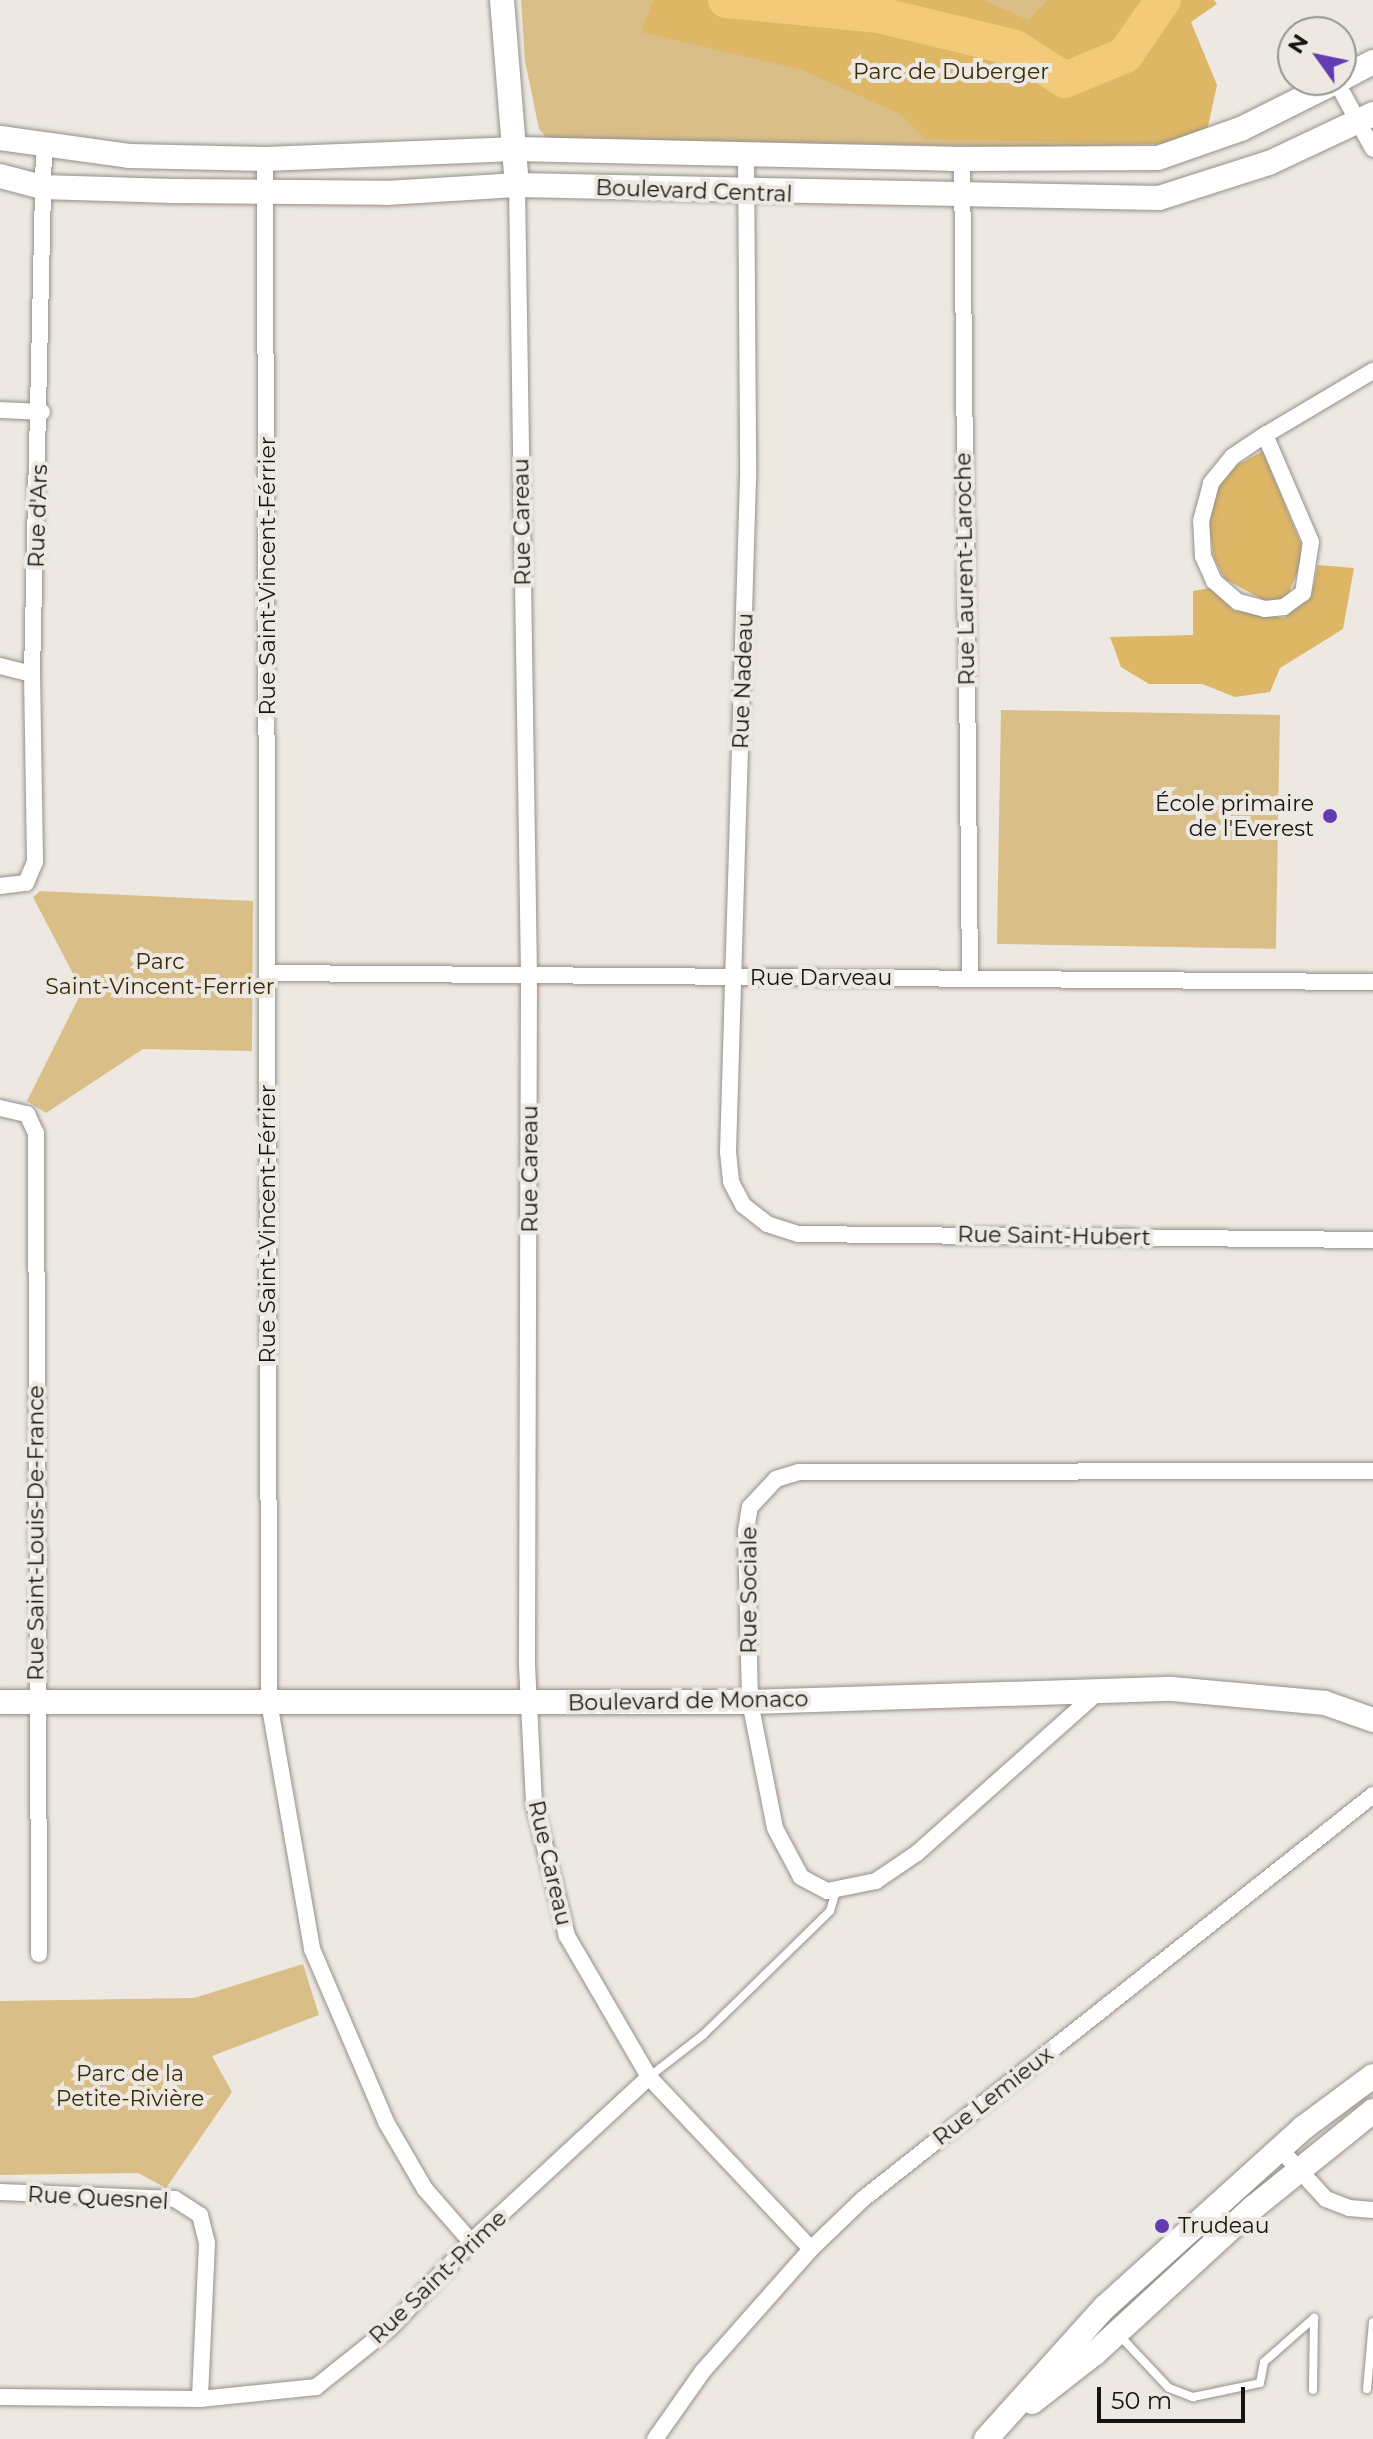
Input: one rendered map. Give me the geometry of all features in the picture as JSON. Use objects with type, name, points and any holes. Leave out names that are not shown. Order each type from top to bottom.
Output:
[{"type":"street","name":"Rue Careau","points":[[502,0],[517,185],[529,974],[529,1704],[534,1803],[567,1936],[649,2077],[811,2249]]},
{"type":"street","name":"Boulevard Central","points":[[0,138],[129,156],[265,159],[516,149],[962,159],[1158,158],[1241,129],[1307,96]]},
{"type":"street","points":[[1350,96],[1366,118],[1373,149]]},
{"type":"street","name":"Boulevard Central","points":[[0,176],[42,187],[266,188],[386,193],[517,185],[746,193],[1159,198],[1212,185],[1366,118]]},
{"type":"street","name":"Rue d'Ars","points":[[0,886],[26,883],[35,862],[32,674],[42,412],[44,146]]},
{"type":"street","name":"Rue Nadeau","points":[[743,1205],[731,1182],[728,1152],[748,478],[746,155]]},
{"type":"street","name":"Rue Saint-Vincent-Férrier","points":[[265,159],[269,1702],[312,1949],[386,2122],[425,2189],[471,2242]]},
{"type":"street","name":"Rue Laurent-Laroche","points":[[962,159],[970,979]]},
{"type":"street","points":[[1265,435],[1311,542],[1311,554],[1303,593],[1284,607],[1265,609],[1238,602],[1214,581],[1203,556],[1201,521],[1211,483],[1232,457],[1265,435],[1373,371]]},
{"type":"street","points":[[0,410],[42,412]]},
{"type":"street","points":[[0,666],[32,674]]},
{"type":"street","name":"Rue Darveau","points":[[268,973],[1373,982]]},
{"type":"street","name":"Rue Saint-Louis-De-France","points":[[0,1108],[27,1114],[36,1133],[39,1954]]},
{"type":"street","name":"Rue Saint-Hubert","points":[[743,1205],[767,1224],[798,1234],[1373,1240]]},
{"type":"street","name":"Rue Sociale","points":[[836,1891],[801,1877],[775,1828],[750,1702],[746,1531],[750,1507],[776,1479],[799,1472],[1373,1471]]},
{"type":"street","name":"Boulevard de Monaco","points":[[0,1702],[36,1699],[529,1704],[750,1702],[1172,1689],[1325,1703],[1373,1720]]},
{"type":"street","points":[[836,1891],[876,1881],[917,1853],[1100,1690]]},
{"type":"street","name":"Rue Lemieux","points":[[655,2439],[703,2371],[811,2249],[863,2199],[1373,1795]]},
{"type":"street","points":[[986,2439],[1105,2307],[1280,2149],[1373,2076]]},
{"type":"street","name":"Rue Saint-Prime","points":[[0,2397],[200,2399],[316,2387],[390,2328],[471,2242],[649,2077]]},
{"type":"street","points":[[986,2439],[1117,2332],[1299,2170],[1373,2111]]},
{"type":"street","points":[[1280,2149],[1326,2199],[1349,2208],[1373,2210]]},
{"type":"street","name":"Rue Quesnel","points":[[0,2192],[175,2199],[200,2215],[207,2243],[200,2399]]},
{"type":"lane","points":[[649,2077],[703,2035],[830,1911],[836,1891]]},
{"type":"lane","points":[[1117,2332],[1169,2388],[1193,2397],[1260,2383],[1264,2362],[1314,2318],[1313,2390]]},
{"type":"lane","points":[[1367,2389],[1373,2322]]},
{"type":"green space","name":"Parc de Duberger","points":[[521,0],[1198,0],[1169,19],[1165,144],[1052,147],[548,139],[539,129],[525,61]]},
{"type":"green space","name":"Parc de Duberger","points":[[653,0],[983,0],[1028,20],[1048,0],[1214,0],[1217,4],[1191,22],[1217,85],[1207,131],[1165,144],[925,139],[900,114],[802,70],[642,32]]},
{"type":"green space","points":[[1263,451],[1301,544],[1301,564],[1286,599],[1265,601],[1225,579],[1214,558],[1209,525],[1218,487],[1237,465]]},
{"type":"green space","points":[[1318,565],[1354,568],[1343,629],[1280,668],[1270,692],[1235,697],[1202,684],[1149,684],[1121,667],[1110,637],[1193,635],[1193,591],[1210,588],[1233,610],[1284,618],[1312,592]]},
{"type":"green space","points":[[1001,710],[1280,715],[1276,949],[997,944]]},
{"type":"green space","name":"Parc Saint-Vincent-Ferrier","points":[[40,891],[253,901],[252,1051],[143,1049],[46,1113],[27,1101],[82,991],[33,897]]},
{"type":"green space","name":"Parc de la Petite-Rivière","points":[[303,1964],[319,2015],[212,2056],[232,2092],[166,2188],[138,2173],[0,2175],[0,2001],[194,1998]]},
{"type":"waterway","points":[[726,0],[879,15],[1015,48],[1065,80],[1125,55],[1163,0]]},
{"type":"place","name":"École primaire de l'Everest","points":[[1330,816]]},
{"type":"place","name":"Trudeau","points":[[1162,2226]]}]
